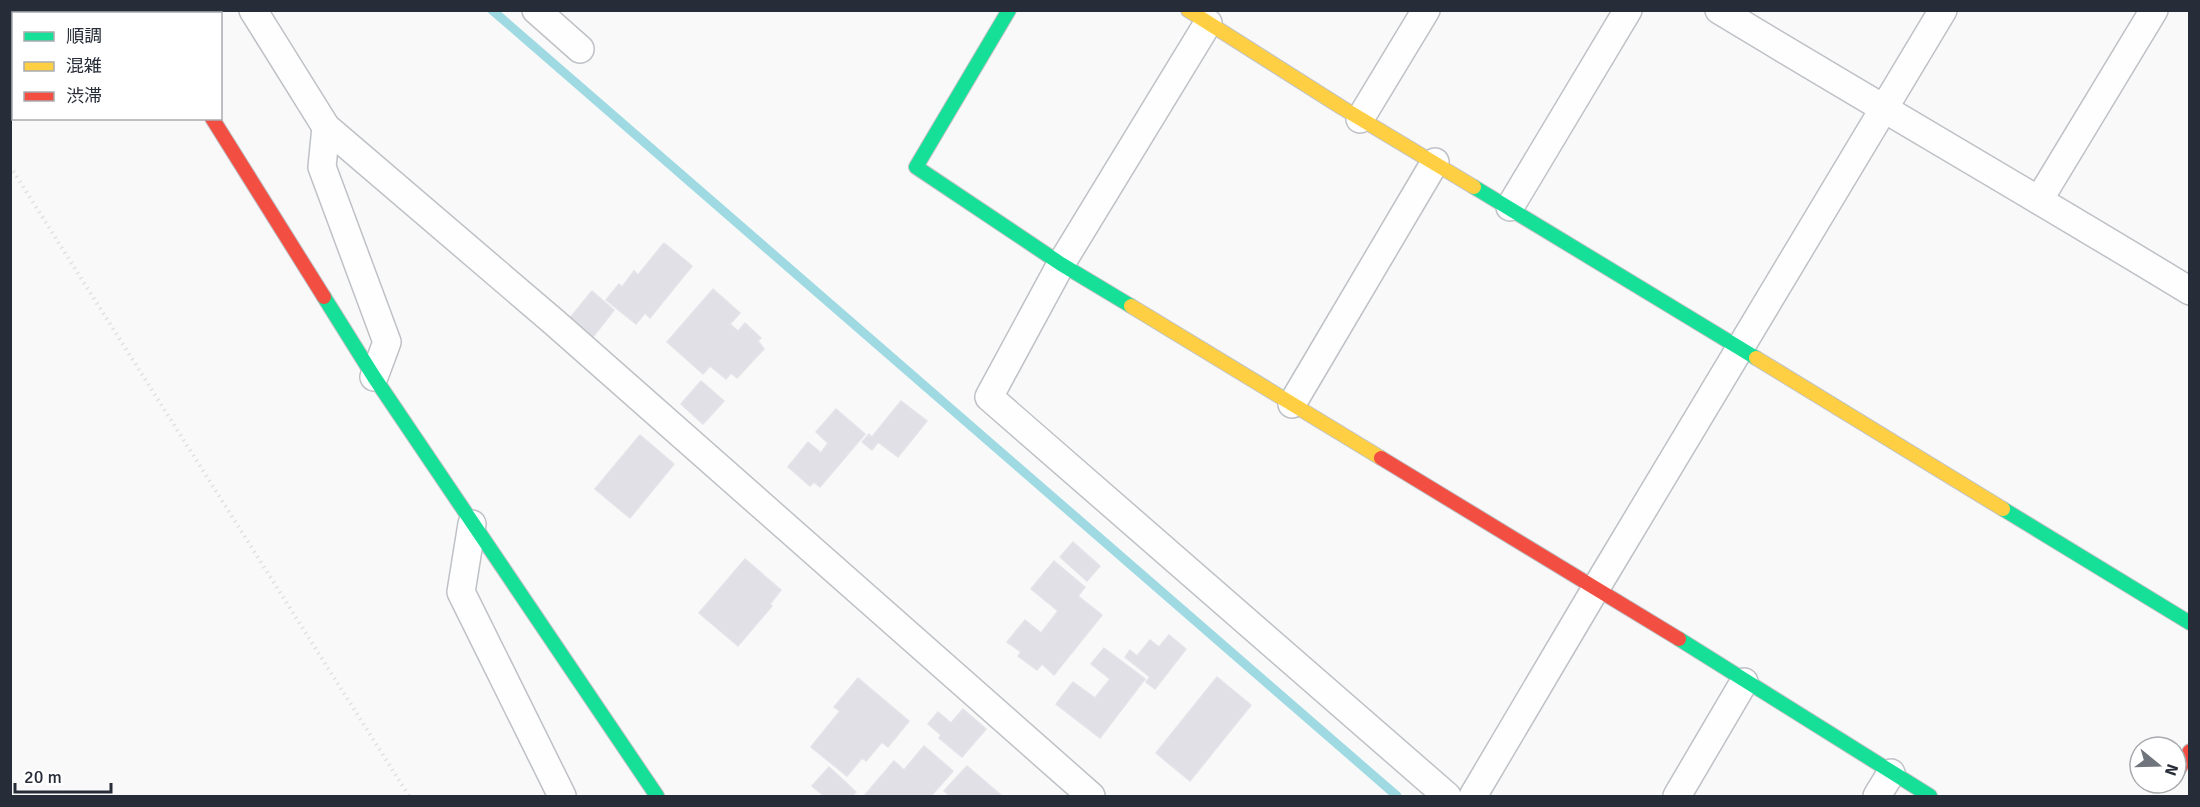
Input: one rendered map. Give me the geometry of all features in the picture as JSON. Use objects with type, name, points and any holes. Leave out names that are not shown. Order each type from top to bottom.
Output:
[{"type":"street","points":[[254,10],[326,128],[554,322],[1091,796]]},
{"type":"street","points":[[536,10],[580,49]]},
{"type":"street","points":[[1008,10],[916,167],[1061,264],[1596,588],[1930,796]]},
{"type":"street","points":[[1360,119],[1426,10]]},
{"type":"street","points":[[1510,207],[1628,10]]},
{"type":"street","points":[[1719,10],[2190,291]]},
{"type":"street","points":[[1473,796],[1943,10]]},
{"type":"street","points":[[2039,200],[2154,10]]},
{"type":"street","points":[[1447,796],[989,397],[1198,16],[1360,119],[1510,207],[2190,623]]},
{"type":"street","points":[[213,120],[374,377],[657,796]]},
{"type":"street","points":[[326,128],[322,167],[387,342],[374,377]]},
{"type":"street","points":[[1292,404],[1435,162]]},
{"type":"street","points":[[472,524],[461,592],[562,796]]},
{"type":"street","points":[[1677,796],[1744,682]]},
{"type":"street","points":[[1877,796],[1891,773]]},
{"type":"path","points":[[10,166],[409,796]]},
{"type":"building","points":[[664,243],[692,266],[650,318],[645,313],[636,324],[606,300],[619,284],[622,287],[634,271],[638,275]]},
{"type":"building","points":[[713,289],[740,313],[730,324],[738,331],[745,323],[761,338],[758,341],[764,349],[737,378],[731,373],[726,379],[710,366],[703,374],[667,342]]},
{"type":"building","points":[[592,291],[614,310],[593,337],[570,318]]},
{"type":"building","points":[[701,381],[724,401],[703,424],[681,404]]},
{"type":"building","points":[[901,401],[927,421],[898,457],[878,442],[872,450],[862,442],[869,434],[872,437]]},
{"type":"building","points":[[836,409],[865,434],[820,487],[814,482],[810,486],[788,467],[808,442],[821,453],[828,443],[816,432]]},
{"type":"building","points":[[640,435],[674,464],[630,518],[595,489]]},
{"type":"building","points":[[1073,542],[1100,566],[1087,581],[1060,557]]},
{"type":"building","points":[[745,559],[781,590],[770,604],[772,606],[738,646],[699,613]]},
{"type":"building","points":[[1054,561],[1085,587],[1078,596],[1102,615],[1054,675],[1042,664],[1037,670],[1018,656],[1021,652],[1007,642],[1025,620],[1041,633],[1058,611],[1031,589]]},
{"type":"building","points":[[1169,635],[1186,649],[1155,689],[1146,682],[1150,677],[1125,657],[1130,650],[1137,656],[1150,640],[1159,647]]},
{"type":"building","points":[[1104,648],[1145,679],[1100,738],[1056,704],[1073,682],[1095,698],[1110,679],[1091,664]]},
{"type":"building","points":[[1217,677],[1251,705],[1190,781],[1156,753]]},
{"type":"building","points":[[858,678],[909,721],[888,747],[882,742],[866,761],[862,758],[847,776],[811,747],[840,711],[834,707]]},
{"type":"building","points":[[963,709],[986,729],[962,757],[939,738],[941,735],[928,724],[938,712],[951,723]]},
{"type":"building","points":[[924,746],[953,771],[931,796],[864,796],[894,761],[904,770]]},
{"type":"building","points":[[967,766],[1002,796],[950,796],[944,791]]},
{"type":"building","points":[[829,767],[856,792],[852,796],[824,796],[812,786]]},
{"type":"waterway","points":[[492,10],[1397,796]]},
{"type":"traffic: fast","points":[[1009,10],[916,167],[1061,264],[1131,306]]},
{"type":"traffic: fast","points":[[1474,187],[1756,358]]},
{"type":"traffic: fast","points":[[324,297],[374,377],[657,796]]},
{"type":"traffic: fast","points":[[2003,509],[2190,623]]},
{"type":"traffic: fast","points":[[1679,639],[1930,796]]},
{"type":"traffic: slow","points":[[1188,10],[1341,107],[1474,187]]},
{"type":"traffic: slow","points":[[1131,306],[1381,458]]},
{"type":"traffic: slow","points":[[1756,358],[2003,509]]},
{"type":"traffic: jam","points":[[213,120],[324,297]]},
{"type":"traffic: jam","points":[[1381,458],[1679,639]]}]
